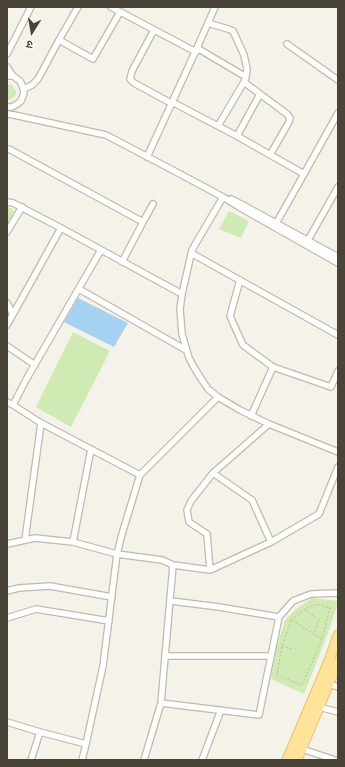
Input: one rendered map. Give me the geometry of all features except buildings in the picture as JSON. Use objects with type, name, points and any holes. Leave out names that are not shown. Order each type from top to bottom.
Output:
[{"type":"main road","points":[[287,760],[329,661],[338,634]]},
{"type":"main road","points":[[297,760],[319,707],[334,685],[338,662]]},
{"type":"street","points":[[7,54],[31,7]]},
{"type":"street","points":[[24,89],[32,85],[38,79],[78,7]]},
{"type":"street","points":[[111,7],[196,50],[245,79],[260,94],[287,114],[290,118],[289,122],[270,155]]},
{"type":"street","points":[[147,157],[215,7]]},
{"type":"street","points":[[59,40],[93,58],[120,12]]},
{"type":"street","points":[[208,23],[233,31],[244,55],[246,69],[245,79],[218,126]]},
{"type":"street","points":[[154,30],[132,71],[130,79],[134,83],[237,136],[304,174]]},
{"type":"street","points":[[287,44],[338,80]]},
{"type":"street","points":[[7,67],[10,76],[20,81],[24,89],[21,101],[10,107],[14,115]]},
{"type":"street","points":[[237,136],[260,94]]},
{"type":"street","points":[[275,225],[338,113]]},
{"type":"street","points":[[7,114],[99,132],[106,135],[223,196],[239,207],[338,258]]},
{"type":"street","points":[[8,149],[143,222]]},
{"type":"street","points":[[307,242],[338,189]]},
{"type":"street","points":[[223,196],[195,243],[191,253],[182,294],[180,317],[186,350],[195,369],[208,388],[228,404],[269,424],[338,452]]},
{"type":"street","points":[[7,202],[11,202],[22,207],[182,294]]},
{"type":"street","points":[[122,262],[152,204]]},
{"type":"street","points":[[7,232],[22,207]]},
{"type":"street","points":[[7,325],[61,228]]},
{"type":"street","points":[[307,242],[338,263]]},
{"type":"street","points":[[13,405],[101,250]]},
{"type":"street","points":[[191,253],[338,335]]},
{"type":"street","points":[[240,280],[230,316],[244,345],[273,367],[331,387],[338,371]]},
{"type":"street","points":[[79,289],[186,350]]},
{"type":"street","points":[[7,303],[13,314]]},
{"type":"street","points":[[7,346],[35,365]]},
{"type":"street","points":[[251,416],[273,367]]},
{"type":"street","points":[[82,760],[103,666],[117,554],[140,475],[218,397]]},
{"type":"street","points":[[7,402],[41,423],[140,475]]},
{"type":"street","points":[[25,540],[41,423]]},
{"type":"street","points":[[210,570],[207,534],[189,522],[187,510],[191,501],[213,473],[269,424]]},
{"type":"street","points":[[73,542],[91,449]]},
{"type":"street","points":[[7,544],[36,538],[73,542],[117,554],[162,560],[173,565],[210,570],[271,542],[319,514],[338,467]]},
{"type":"street","points":[[213,473],[252,500],[271,542]]},
{"type":"street","points":[[144,760],[161,703],[173,565]]},
{"type":"street","points":[[7,591],[19,588],[50,586],[112,597]]},
{"type":"street","points":[[161,703],[259,715],[279,616],[293,600],[311,594],[338,593]]},
{"type":"street","points":[[171,601],[279,616]]},
{"type":"street","points":[[7,618],[36,609],[109,621]]},
{"type":"street","points":[[166,656],[270,656]]},
{"type":"street","points":[[319,707],[338,712]]},
{"type":"street","points":[[202,760],[221,710]]},
{"type":"street","points":[[7,722],[86,744]]},
{"type":"street","points":[[31,760],[40,732]]},
{"type":"street","points":[[302,748],[335,760]]},
{"type":"path","points":[[317,604],[330,608],[322,639],[302,685],[277,675],[282,646],[291,620],[305,609],[317,604]]},
{"type":"path","points":[[305,609],[319,620],[314,635]]},
{"type":"path","points":[[291,620],[322,639]]},
{"type":"path","points":[[282,646],[292,649]]},
{"type":"green space","points":[[7,84],[11,85],[16,91],[13,98],[8,100],[7,100]]},
{"type":"green space","points":[[7,207],[11,208],[14,212],[7,225]]},
{"type":"green space","points":[[229,211],[249,221],[241,238],[219,229]]},
{"type":"green space","points":[[73,332],[110,351],[71,427],[36,407]]},
{"type":"green space","points":[[312,598],[338,601],[338,603],[304,694],[271,679],[276,649],[285,620],[296,609]]},
{"type":"water","points":[[78,298],[128,323],[114,347],[64,322]]}]
